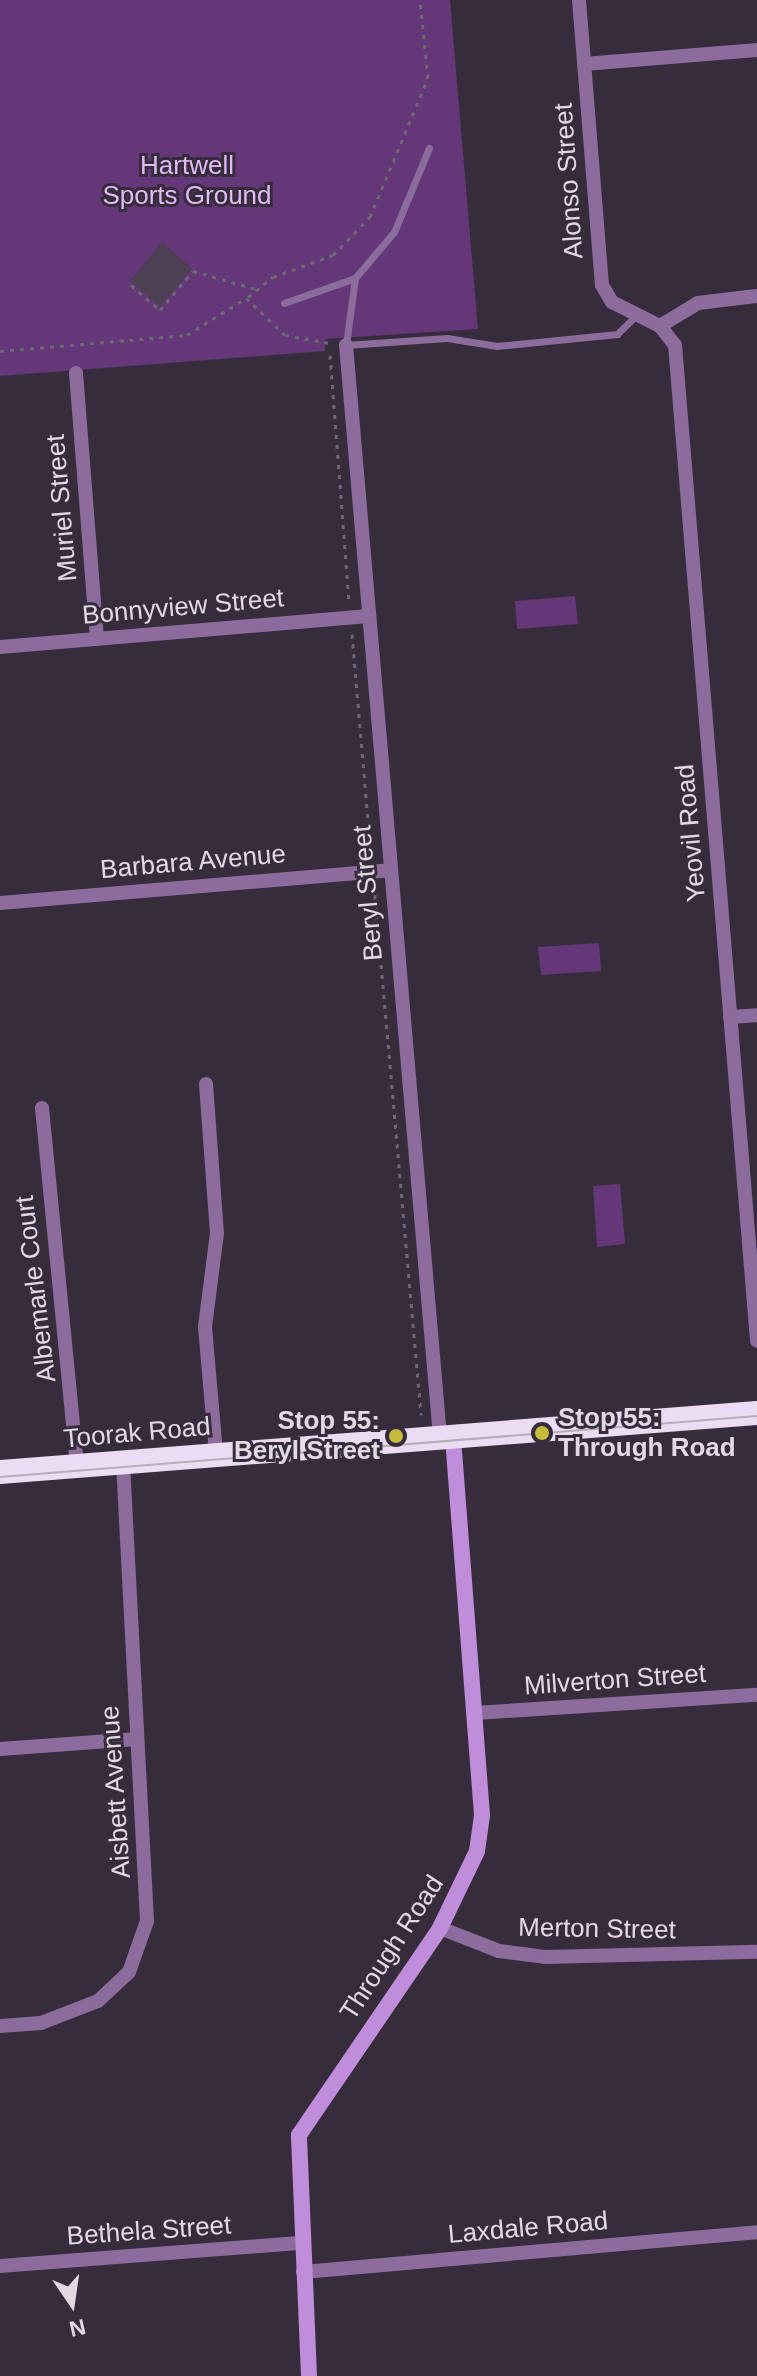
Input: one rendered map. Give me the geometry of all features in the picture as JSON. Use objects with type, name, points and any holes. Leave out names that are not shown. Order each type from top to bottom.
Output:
[{"type":"highway","name":"Toorak Road","points":[[0,1472],[757,1413]]},
{"type":"street","name":"Alonso Street","points":[[579,0],[602,285],[612,302],[660,326]]},
{"type":"street","points":[[584,64],[757,50]]},
{"type":"street","points":[[660,326],[698,303],[757,296]]},
{"type":"street","name":"Yeovil Road","points":[[660,326],[676,352],[757,1341]]},
{"type":"street","name":"Beryl Street","points":[[346,345],[390,870],[446,1436]]},
{"type":"street","name":"Muriel Street","points":[[76,373],[97,638]]},
{"type":"street","name":"Bonnyview Street","points":[[0,647],[369,616]]},
{"type":"street","name":"Barbara Avenue","points":[[0,903],[390,870]]},
{"type":"street","points":[[730,1017],[757,1015]]},
{"type":"street","points":[[206,1084],[217,1247],[205,1327],[216,1454]]},
{"type":"street","name":"Albemarle Court","points":[[42,1108],[77,1466]]},
{"type":"street","name":"Through Road","points":[[309,2376],[299,2135],[440,1928],[477,1851],[475,1713],[446,1436]]},
{"type":"street","name":"Aisbett Avenue","points":[[0,2026],[41,2023],[98,2001],[129,1972],[147,1921],[123,1462]]},
{"type":"street","name":"Milverton Street","points":[[475,1713],[757,1695]]},
{"type":"street","points":[[0,1749],[137,1739]]},
{"type":"street","name":"Merton Street","points":[[440,1928],[499,1951],[545,1957],[757,1952]]},
{"type":"street","name":"Laxdale Road","points":[[303,2272],[757,2232]]},
{"type":"street","name":"Bethela Street","points":[[0,2266],[302,2243]]},
{"type":"lane","points":[[284,303],[355,278],[394,232],[429,148]]},
{"type":"lane","points":[[355,278],[346,345],[447,338],[497,346],[606,336],[625,332],[638,314]]},
{"type":"path","points":[[0,351],[187,335],[256,289],[333,255],[370,217],[428,78],[420,0]]},
{"type":"path","points":[[131,285],[160,310],[193,271],[256,289]]},
{"type":"path","points":[[246,298],[285,335],[329,343]]},
{"type":"green space","name":"Hartwell Sports Ground","points":[[0,0],[450,0],[478,329],[325,339],[325,351],[0,376]]},
{"type":"green space","points":[[575,596],[578,624],[517,629],[515,601]]},
{"type":"green space","points":[[599,943],[601,971],[541,975],[538,947]]},
{"type":"green space","points":[[620,1184],[625,1244],[597,1247],[593,1186]]},
{"type":"building","points":[[162,242],[192,269],[160,307],[130,281]]},
{"type":"tram line","points":[[0,1477],[757,1416]]},
{"type":"place","name":"Stop 55: Through Road","points":[[542,1433]]},
{"type":"place","name":"Stop 55: Beryl Street","points":[[396,1436]]}]
